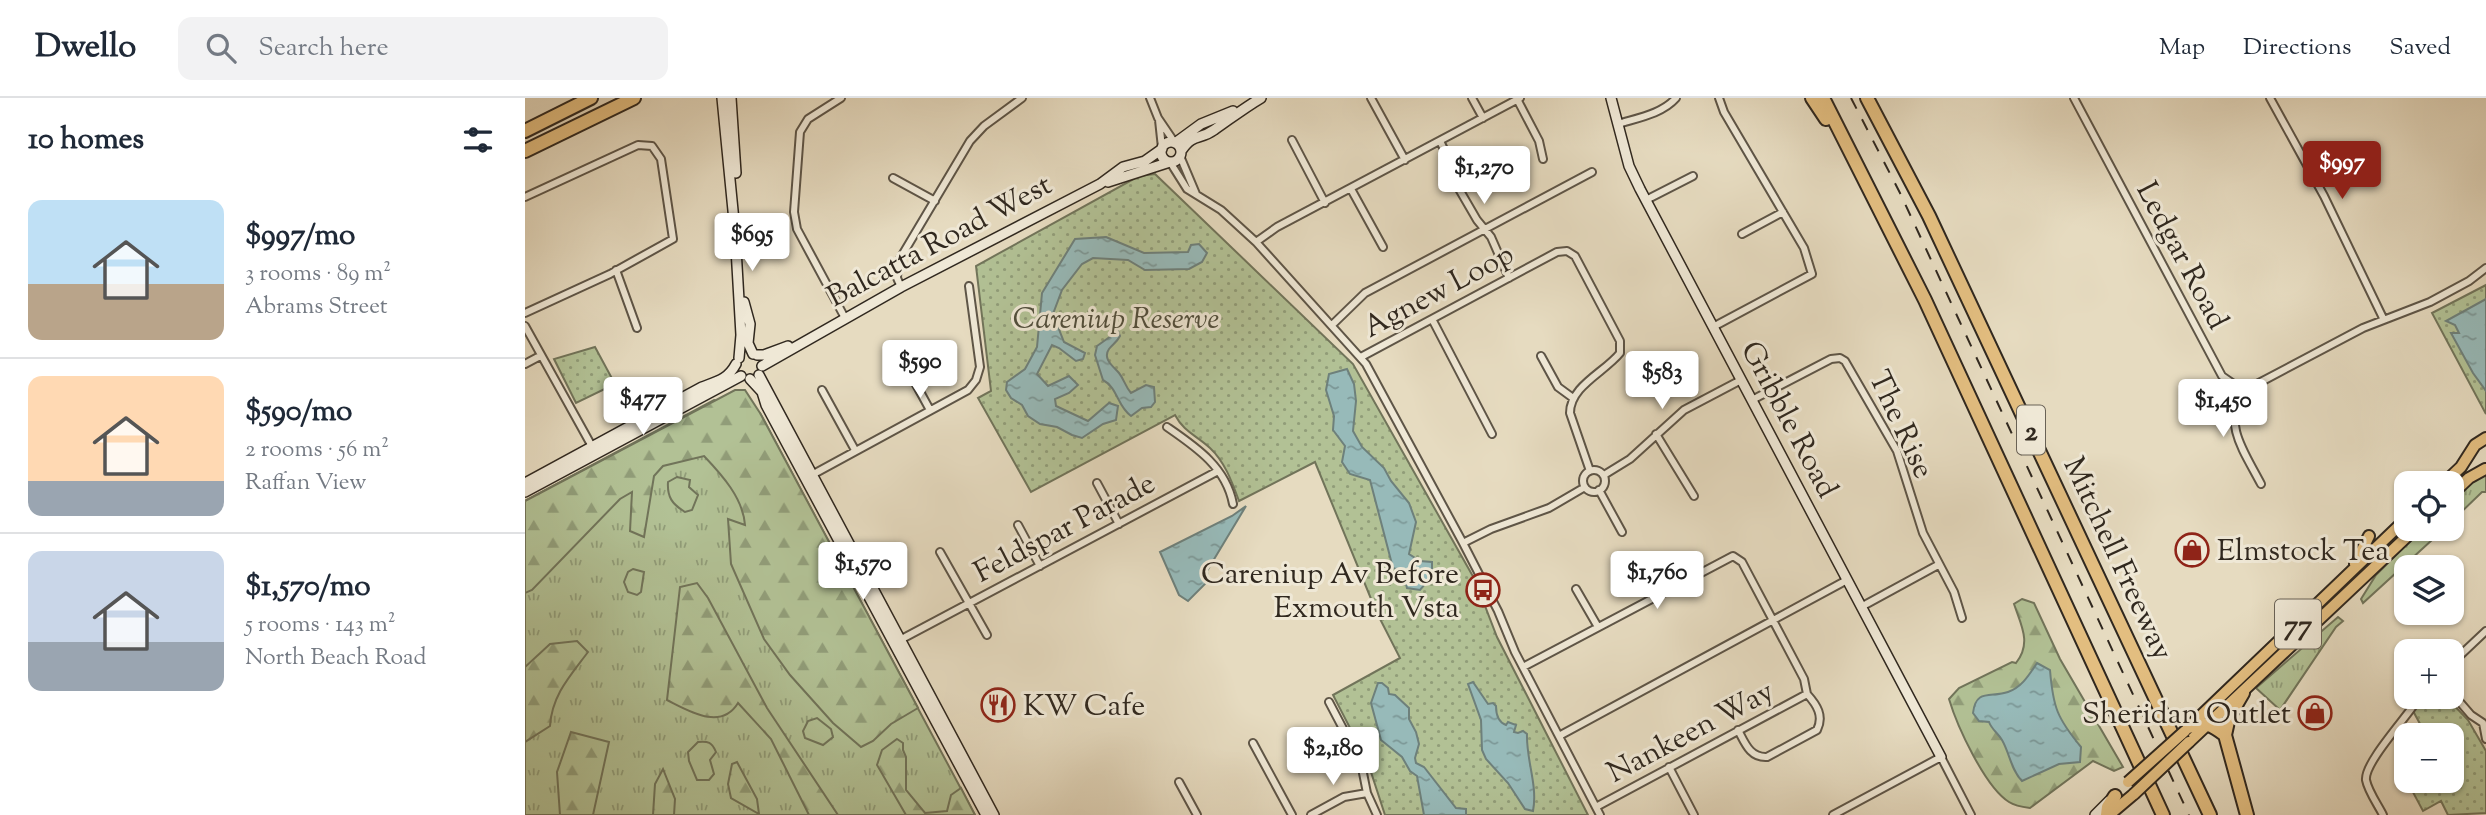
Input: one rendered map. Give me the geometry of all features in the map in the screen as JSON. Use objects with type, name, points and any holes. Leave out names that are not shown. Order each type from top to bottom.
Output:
[{"type":"highway","points":[[525,131],[591,98]]},
{"type":"highway","points":[[525,151],[634,98]]},
{"type":"highway","points":[[1812,98],[1857,162]]},
{"type":"highway","name":"2","points":[[1823,98],[1925,300],[2162,815]]},
{"type":"highway","name":"Mitchell Freeway","points":[[1867,98],[1929,216],[2210,815]]},
{"type":"highway","points":[[2243,692],[2229,717],[2225,736],[2247,815]]},
{"type":"highway","points":[[2188,733],[2203,723],[2209,724],[2225,736]]},
{"type":"highway","points":[[2108,815],[2108,807],[2115,796]]},
{"type":"main road","points":[[525,492],[702,387],[721,380],[731,373],[738,361],[741,335],[734,220],[722,98]]},
{"type":"main road","points":[[731,98],[742,281],[750,324],[748,343],[755,355],[753,374]]},
{"type":"main road","points":[[1178,148],[1167,143],[1162,148],[1163,158],[1170,162],[1177,160],[1178,148],[1192,138],[1210,133],[1241,109],[1261,98]]},
{"type":"main road","name":"Gribble Road","points":[[1611,98],[1629,166],[1646,200],[1941,757]]},
{"type":"main road","name":"Balcatta Road West","points":[[738,361],[746,354],[764,355],[803,341],[1100,184],[1123,167],[1151,158],[1162,148]]},
{"type":"main road","name":"Balcatta Road West","points":[[1100,184],[1170,162]]},
{"type":"main road","name":"Balcatta Road West","points":[[594,450],[753,374],[803,341]]},
{"type":"main road","points":[[738,361],[753,374],[810,476],[986,815]]},
{"type":"main road","points":[[2455,471],[2478,442],[2486,439]]},
{"type":"main road","points":[[525,483],[594,450]]},
{"type":"main road","points":[[2464,483],[2485,469],[2475,463],[2472,452]]},
{"type":"main road","name":"77","points":[[2108,815],[2134,794],[2188,733],[2394,531]]},
{"type":"main road","points":[[2348,575],[2369,536]]},
{"type":"main road","name":"77","points":[[2209,724],[2402,541]]},
{"type":"main road","points":[[897,642],[994,815]]},
{"type":"main road","name":"77","points":[[2095,815],[2128,782],[2188,733]]},
{"type":"street","points":[[841,98],[808,118],[800,132],[794,212],[797,229],[845,318]]},
{"type":"street","points":[[901,287],[897,278],[898,262],[976,133],[1021,98]]},
{"type":"street","points":[[1150,98],[1158,118],[1178,148],[1196,194]]},
{"type":"street","points":[[1371,98],[1405,160]]},
{"type":"street","points":[[1472,98],[1483,117]]},
{"type":"street","points":[[1618,124],[1659,110],[1676,98]]},
{"type":"street","points":[[1713,327],[1812,274],[1804,248],[1724,112],[1719,98]]},
{"type":"street","name":"Ledgar Road","points":[[2074,98],[2222,376],[2238,387]]},
{"type":"street","points":[[2270,98],[2324,196],[2383,318]]},
{"type":"street","points":[[1256,242],[1277,227],[1519,99],[1539,141],[1543,159]]},
{"type":"street","points":[[1158,118],[1162,148]]},
{"type":"street","points":[[1292,140],[1325,203]]},
{"type":"street","points":[[1440,141],[1463,198],[1498,250],[1509,278]]},
{"type":"street","points":[[525,197],[638,145],[652,146],[661,159],[673,239],[616,271],[525,313]]},
{"type":"street","points":[[1170,162],[1187,189],[1221,210],[1256,242],[1361,357],[1494,601],[1523,667],[1600,815]]},
{"type":"street","points":[[1332,326],[1365,293],[1592,172]]},
{"type":"street","points":[[1646,200],[1693,176]]},
{"type":"street","points":[[893,178],[935,201]]},
{"type":"street","points":[[1351,189],[1383,247]]},
{"type":"street","points":[[1742,234],[1783,212]]},
{"type":"street","name":"Agnew Loop","points":[[1361,357],[1557,251],[1567,251],[1575,256],[1620,341],[1620,353],[1612,363],[1573,398]]},
{"type":"street","points":[[2469,281],[2486,268]]},
{"type":"street","points":[[616,271],[637,328]]},
{"type":"street","points":[[2260,484],[2234,429],[2238,387],[2257,384],[2383,318],[2430,302],[2486,275]]},
{"type":"street","points":[[810,476],[968,390],[977,380],[980,367],[969,286]]},
{"type":"street","points":[[1432,319],[1492,434]]},
{"type":"street","points":[[525,327],[594,450]]},
{"type":"street","points":[[896,348],[930,410]]},
{"type":"street","points":[[525,364],[540,356]]},
{"type":"street","points":[[1541,356],[1558,387],[1573,398],[1570,413],[1590,471]]},
{"type":"street","name":"The Rise","points":[[1752,400],[1827,360],[1843,359],[1896,451],[1923,533],[1938,565]]},
{"type":"street","points":[[1604,475],[1630,459],[1684,410],[1741,380]]},
{"type":"street","points":[[822,390],[855,450]]},
{"type":"street","points":[[1167,427],[1210,458],[1231,495],[1233,504]]},
{"type":"street","points":[[1656,434],[1694,496]]},
{"type":"street","name":"Feldspar Parade","points":[[897,642],[1218,471]]},
{"type":"street","points":[[1599,491],[1591,491],[1585,486],[1584,476],[1590,471],[1598,471],[1604,475]]},
{"type":"street","points":[[1599,491],[1604,485],[1604,475]]},
{"type":"street","points":[[1097,483],[1119,524]]},
{"type":"street","points":[[1463,542],[1491,528],[1549,508],[1585,486]]},
{"type":"street","points":[[1599,491],[1622,532]]},
{"type":"street","points":[[1018,525],[1040,566]]},
{"type":"street","points":[[940,552],[987,635]]},
{"type":"street","name":"Nankeen Way","points":[[1596,807],[1807,694],[1804,679],[1773,619],[1742,562],[1733,556],[1598,627]]},
{"type":"street","points":[[1861,607],[1938,565],[1954,592],[1962,618]]},
{"type":"street","points":[[1559,736],[1847,580]]},
{"type":"street","points":[[1523,667],[1598,627],[1576,589]]},
{"type":"street","points":[[2464,652],[2486,631]]},
{"type":"street","points":[[1738,730],[1751,753],[1758,757],[1767,757],[1817,730],[1821,715],[1807,694]]},
{"type":"street","points":[[1329,702],[1361,763],[1367,793],[1377,815]]},
{"type":"street","points":[[2464,707],[2471,715],[2484,722],[2486,738]]},
{"type":"street","points":[[2383,815],[2367,783],[2367,774],[2373,761],[2411,709]]},
{"type":"street","points":[[1253,743],[1292,815]]},
{"type":"street","points":[[1833,815],[1941,757],[1971,815]]},
{"type":"street","points":[[1668,767],[1694,815]]},
{"type":"street","points":[[1179,782],[1197,815]]},
{"type":"street","points":[[1311,815],[1344,797],[1367,793]]},
{"type":"green space","name":"Careniup Reserve","points":[[1155,174],[1353,364],[1475,580],[1497,637],[1588,815],[1385,815],[1368,763],[1333,695],[1400,658],[1376,611],[1315,462],[1239,501],[1220,460],[1210,448],[1182,426],[1175,415],[1031,492],[978,398],[991,391],[976,266],[1139,176]]},
{"type":"green space","points":[[2486,285],[2486,414],[2432,313]]},
{"type":"green space","points":[[595,347],[615,384],[576,403],[554,359]]},
{"type":"green space","points":[[735,390],[745,390],[760,413],[918,708],[861,747],[833,723],[790,675],[764,639],[731,564],[728,519],[745,525],[743,515],[736,496],[704,456],[663,466],[654,476],[644,537],[630,531],[632,492],[620,499],[532,590],[525,593],[525,501]]},
{"type":"green space","points":[[714,400],[760,413],[975,815],[525,815],[525,501]]},
{"type":"green space","points":[[2484,474],[2486,476],[2486,492],[2482,492],[2464,509],[2464,489],[2475,478]]},
{"type":"green space","points":[[677,477],[690,480],[689,487],[698,495],[692,510],[685,512],[674,503],[668,492],[668,482]]},
{"type":"green space","points":[[2410,541],[2431,541],[2416,555],[2396,555]]},
{"type":"green space","points":[[2394,557],[2394,575],[2363,603],[2361,599],[2376,575]]},
{"type":"green space","points":[[633,569],[644,572],[641,592],[637,595],[628,592],[624,582],[628,572]]},
{"type":"green space","points":[[697,583],[708,598],[767,708],[838,815],[809,815],[771,739],[738,703],[723,716],[714,717],[695,713],[667,700],[680,587]]},
{"type":"green space","points":[[2022,599],[2034,603],[2060,659],[2123,767],[2114,771],[2093,761],[2030,808],[2009,802],[1991,783],[1965,740],[1949,699],[1959,688],[2012,662],[2016,663],[2021,656],[2024,634],[2014,604]]},
{"type":"green space","points":[[2338,617],[2343,621],[2336,627],[2280,710],[2256,688]]},
{"type":"green space","points":[[577,641],[588,652],[558,695],[550,726],[525,742],[525,667],[550,644]]},
{"type":"green space","points":[[2412,709],[2457,709],[2468,720],[2486,751],[2486,813],[2448,815],[2441,801],[2423,811],[2413,793],[2464,793],[2464,723],[2420,723]]},
{"type":"green space","points":[[817,718],[831,729],[833,737],[823,745],[805,738],[803,731],[808,721]]},
{"type":"green space","points":[[571,732],[609,742],[593,815],[560,815],[557,772]]},
{"type":"green space","points":[[897,739],[903,743],[906,757],[906,790],[925,813],[947,811],[951,795],[961,788],[975,815],[906,815],[877,765],[882,750]]},
{"type":"green space","points":[[698,742],[709,743],[716,752],[710,760],[714,774],[709,780],[697,780],[689,761],[688,752]]},
{"type":"green space","points":[[737,762],[757,799],[759,814],[731,798],[728,784],[732,764]]},
{"type":"green space","points":[[663,769],[675,799],[674,815],[653,815],[655,784]]},
{"type":"water","points":[[1106,237],[1144,253],[1188,252],[1191,245],[1199,244],[1207,253],[1202,262],[1189,269],[1145,270],[1128,260],[1093,258],[1082,264],[1062,290],[1053,314],[1064,342],[1085,353],[1083,359],[1076,361],[1052,345],[1037,374],[1048,386],[1069,376],[1078,385],[1069,393],[1055,399],[1056,406],[1088,421],[1109,403],[1118,406],[1116,420],[1103,424],[1082,438],[1057,427],[1040,424],[1028,416],[1022,405],[1011,398],[1006,390],[1007,382],[1025,369],[1037,347],[1042,293],[1075,239]]},
{"type":"water","points":[[2486,299],[2486,391],[2451,333],[2459,333],[2455,325],[2446,321]]},
{"type":"water","points":[[1118,331],[1120,336],[1107,353],[1109,362],[1121,375],[1131,393],[1146,385],[1154,387],[1155,402],[1151,407],[1142,408],[1131,416],[1112,388],[1103,380],[1095,355],[1097,346]]},
{"type":"water","points":[[1347,369],[1354,384],[1356,401],[1353,431],[1362,447],[1384,468],[1409,503],[1416,522],[1409,554],[1420,561],[1432,562],[1432,576],[1420,590],[1407,588],[1403,572],[1393,568],[1370,480],[1350,474],[1342,462],[1345,446],[1333,430],[1334,416],[1326,390],[1329,374]]},
{"type":"water","points":[[1246,506],[1207,571],[1208,581],[1188,601],[1179,595],[1160,552],[1232,516]]},
{"type":"water","points":[[2037,663],[2050,670],[2053,694],[2061,720],[2081,747],[2080,762],[2059,764],[2022,781],[2015,772],[2005,745],[1989,722],[1979,721],[1973,713],[1977,700],[1985,695],[2013,690],[2025,680]]},
{"type":"water","points":[[1473,682],[1488,704],[1493,703],[1496,706],[1501,722],[1516,725],[1514,732],[1523,731],[1527,734],[1534,792],[1533,811],[1525,809],[1508,783],[1486,759],[1482,750],[1481,720],[1468,684]]},
{"type":"water","points":[[1378,683],[1382,683],[1388,688],[1389,694],[1395,695],[1409,708],[1409,719],[1419,744],[1416,763],[1424,767],[1456,808],[1466,809],[1466,815],[1424,815],[1417,776],[1410,771],[1402,757],[1381,740],[1371,703]]},
{"type":"railway","points":[[1851,98],[1900,193],[2189,815]]},
{"type":"place","name":"Elmstock Tea","points":[[2192,550]]},
{"type":"place","name":"Careniup Av Before Exmouth Vsta","points":[[1483,590]]},
{"type":"place","name":"KW Cafe","points":[[998,705]]},
{"type":"place","name":"Sheridan Outlet","points":[[2315,713]]}]
